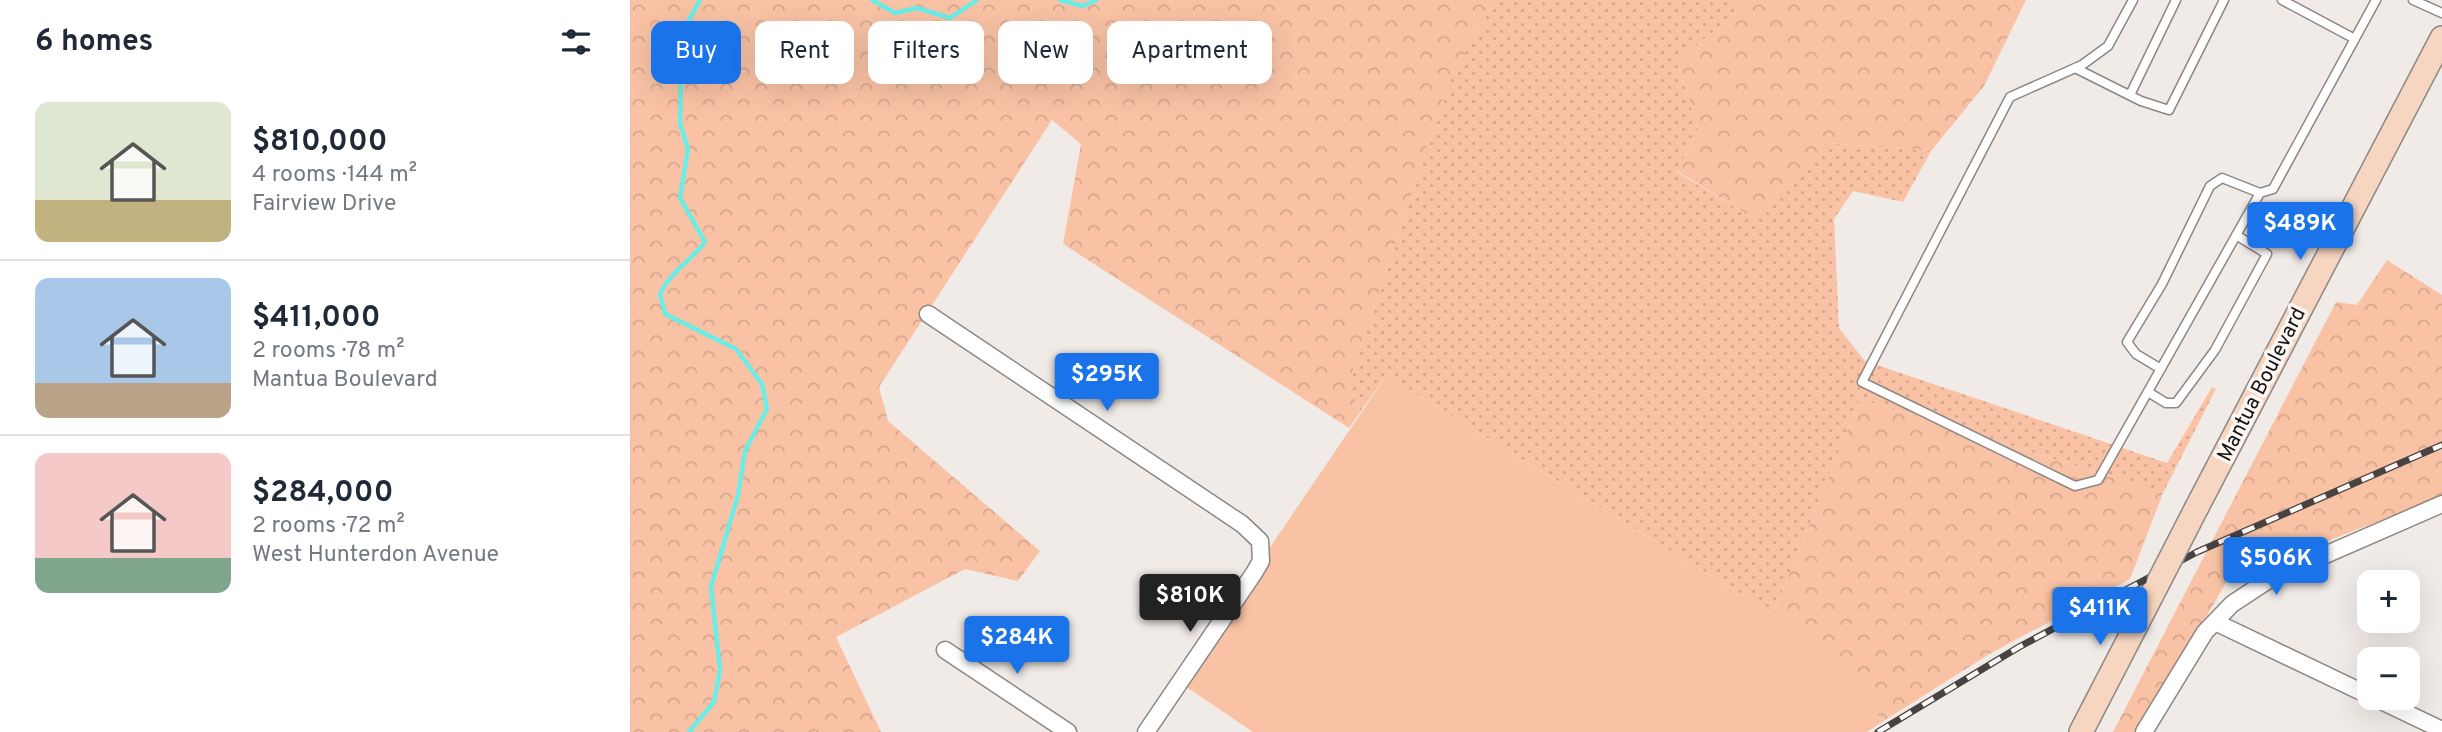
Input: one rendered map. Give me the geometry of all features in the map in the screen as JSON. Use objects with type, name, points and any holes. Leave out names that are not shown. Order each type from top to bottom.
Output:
[{"type":"main road","name":"Mantua Boulevard","points":[[2081,732],[2442,38]]},
{"type":"street","points":[[928,314],[1242,524],[1260,541],[1261,561],[1254,573],[1146,732]]},
{"type":"street","points":[[2144,732],[2188,658],[2214,622],[2232,604],[2270,579],[2442,504]]},
{"type":"street","points":[[2214,622],[2357,690]]},
{"type":"street","points":[[945,650],[1068,732]]},
{"type":"street","points":[[2400,710],[2442,730]]},
{"type":"lane","points":[[2133,0],[2108,46],[2075,68],[2010,97],[1862,382],[2075,486],[2098,480],[2260,193]]},
{"type":"lane","points":[[2130,95],[2176,0]]},
{"type":"lane","points":[[2075,68],[2130,95],[2169,110],[2224,0]]},
{"type":"lane","points":[[2282,0],[2355,39]]},
{"type":"lane","points":[[2161,369],[2136,354],[2127,342],[2162,284],[2210,186],[2222,178],[2260,193],[2273,189],[2376,0]]},
{"type":"lane","points":[[2413,0],[2442,13]]},
{"type":"lane","points":[[2148,392],[2166,402],[2176,403],[2215,350],[2267,254],[2236,235]]},
{"type":"green space","points":[[630,0],[1496,0],[1449,81],[1348,385],[1360,412],[1349,428],[1063,244],[1081,144],[1052,120],[879,387],[888,421],[1040,551],[1018,581],[965,569],[836,637],[881,732],[630,732]]},
{"type":"green space","points":[[1496,0],[1732,0],[1738,10],[1677,63],[1698,128],[1677,172],[1753,218],[1825,143],[1931,151],[1903,202],[1853,191],[1834,219],[1839,328],[1865,361],[2167,463],[2212,387],[2216,389],[2163,493],[1860,399],[1773,614],[1386,376],[1360,412],[1348,385],[1449,80]]},
{"type":"green space","points":[[1732,0],[2026,0],[1984,86],[1931,151],[1825,143],[1753,218],[1677,171],[1698,128],[1677,63],[1738,10]]},
{"type":"green space","points":[[2387,260],[2442,295],[2442,497],[2228,579],[2140,732],[2113,732],[2336,302],[2357,305]]},
{"type":"green space","points":[[1386,376],[1773,614],[1851,672],[1882,722],[1867,732],[1253,732],[1179,682]]},
{"type":"green space","points":[[1860,399],[2163,493],[2130,579],[1991,653],[1882,722],[1851,672],[1773,614]]},
{"type":"waterway","points":[[689,732],[714,702],[720,670],[711,587],[738,495],[745,451],[767,409],[762,384],[736,349],[665,314],[660,294],[669,279],[705,242],[680,198],[688,149],[680,123],[681,83],[676,63],[683,31],[700,0]]},
{"type":"waterway","points":[[872,0],[895,13],[917,8],[950,18],[977,0]]},
{"type":"waterway","points":[[1060,0],[1083,6],[1096,0]]},
{"type":"railway","points":[[1878,732],[2019,647],[2197,552],[2442,445]]}]
